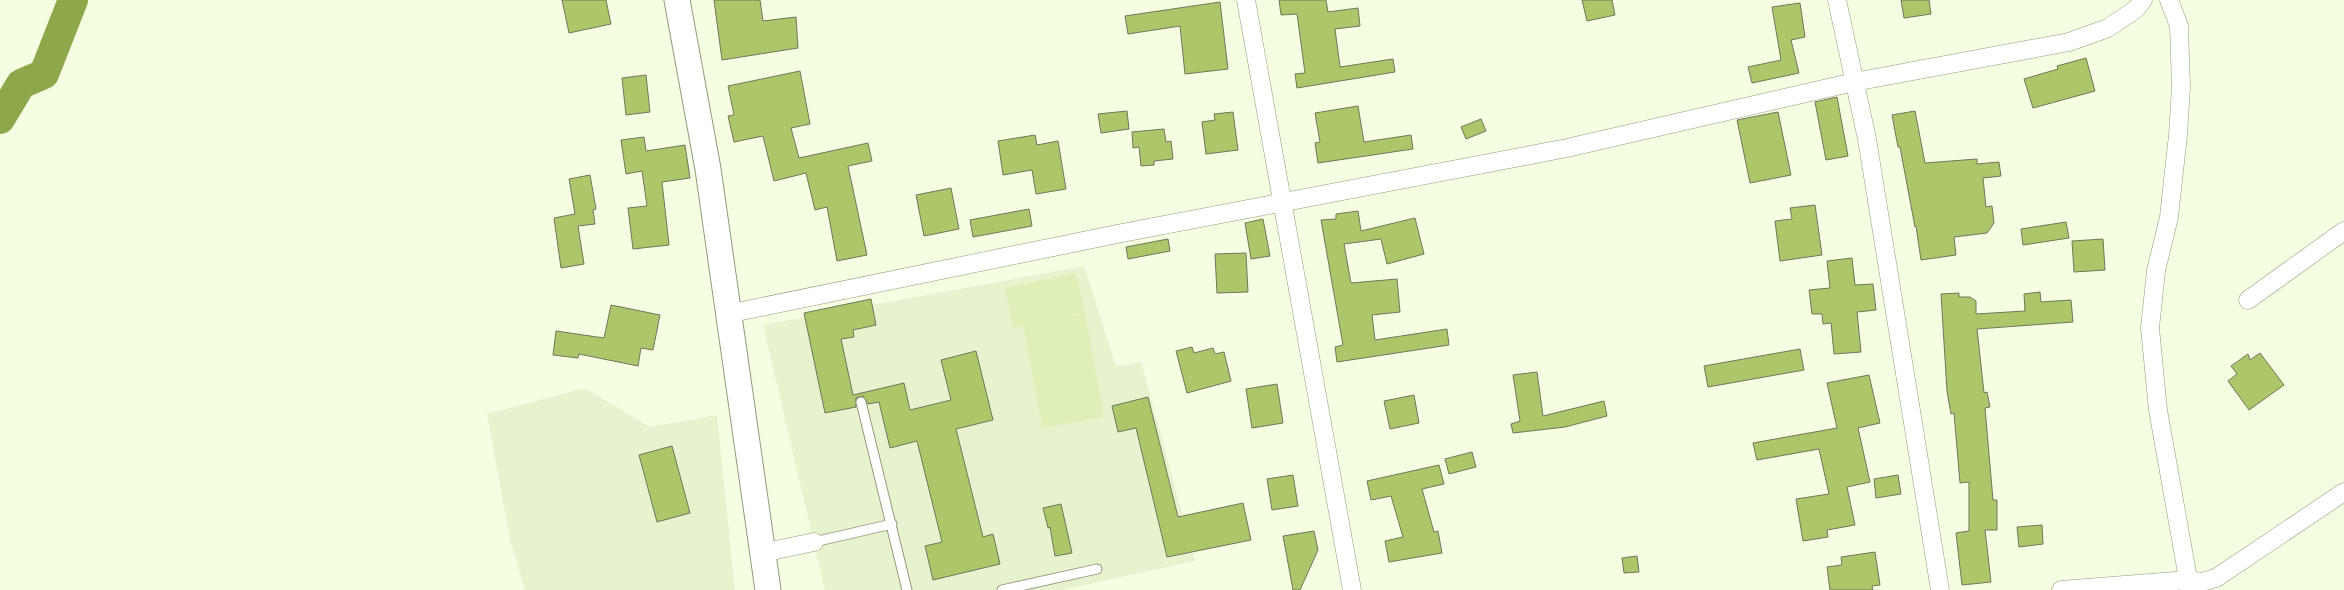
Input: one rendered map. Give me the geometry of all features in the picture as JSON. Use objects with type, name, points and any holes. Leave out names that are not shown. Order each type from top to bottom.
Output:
[{"type":"street","points":[[677,0],[708,169],[727,314],[768,590]]},
{"type":"street","points":[[1246,0],[1281,204],[1352,590]]},
{"type":"street","points":[[1838,0],[1867,139],[1940,590]]},
{"type":"street","points":[[727,314],[1117,234],[1567,148],[1854,82],[2069,42],[2108,28],[2136,9],[2143,0]]},
{"type":"street","points":[[2169,0],[2179,26],[2179,116],[2169,217],[2156,271],[2150,328],[2158,410],[2189,585]]},
{"type":"street","points":[[2248,300],[2344,231]]},
{"type":"street","points":[[2061,590],[2189,585],[2216,578],[2344,492]]},
{"type":"street","points":[[762,553],[814,542]]},
{"type":"lane","points":[[861,402],[907,590]]},
{"type":"lane","points":[[814,542],[892,524]]},
{"type":"lane","points":[[1002,590],[1097,569]]},
{"type":"shaded area","points":[[1084,266],[1116,366],[1141,362],[1195,561],[1062,590],[825,590],[763,325]]},
{"type":"shaded area","points":[[1076,273],[1085,313],[1058,319],[1085,314],[1104,417],[1043,428],[1023,326],[1013,328],[1005,288]]},
{"type":"shaded area","points":[[585,388],[650,427],[717,415],[735,590],[525,590],[510,539],[487,414]]},
{"type":"building","points":[[562,0],[606,0],[611,24],[569,33]]},
{"type":"building","points":[[714,0],[760,0],[763,21],[796,17],[798,48],[722,60]]},
{"type":"building","points":[[1279,0],[1326,0],[1328,12],[1358,8],[1360,26],[1335,29],[1340,67],[1393,59],[1395,72],[1297,88],[1295,74],[1305,73],[1297,14],[1281,15]]},
{"type":"building","points":[[1582,0],[1612,0],[1615,15],[1587,21]]},
{"type":"building","points":[[1901,0],[1929,0],[1931,14],[1904,18]]},
{"type":"building","points":[[1220,2],[1228,69],[1185,74],[1180,26],[1128,34],[1125,16]]},
{"type":"building","points":[[1800,3],[1805,37],[1791,40],[1799,73],[1752,83],[1748,67],[1781,60],[1772,7]]},
{"type":"building","points":[[2086,58],[2095,91],[2033,108],[2024,79],[2058,69],[2057,66]]},
{"type":"building","points":[[800,71],[810,124],[791,128],[799,158],[868,143],[872,161],[848,166],[867,255],[837,261],[827,207],[815,210],[806,173],[774,181],[763,136],[734,142],[728,116],[734,115],[728,86]]},
{"type":"building","points":[[646,75],[650,112],[626,115],[622,78]]},
{"type":"building","points":[[1837,97],[1848,156],[1826,160],[1815,102]]},
{"type":"building","points":[[1358,106],[1364,142],[1411,135],[1413,149],[1318,163],[1315,143],[1320,142],[1315,113]]},
{"type":"building","points":[[1127,111],[1129,129],[1101,133],[1098,114]]},
{"type":"building","points":[[1915,111],[1925,163],[1977,159],[1977,164],[1999,162],[2001,176],[1983,178],[1986,207],[1992,206],[1994,223],[1987,233],[1954,237],[1956,255],[1921,260],[1916,226],[1892,115]]},
{"type":"building","points":[[1233,112],[1238,150],[1206,154],[1202,122],[1215,120],[1214,114]]},
{"type":"building","points":[[1778,112],[1791,175],[1750,183],[1737,120]]},
{"type":"building","points":[[1481,119],[1486,131],[1466,139],[1461,127]]},
{"type":"building","points":[[1164,129],[1166,142],[1171,141],[1173,159],[1154,161],[1154,165],[1141,166],[1139,147],[1133,148],[1132,132]]},
{"type":"building","points":[[1035,135],[1037,145],[1058,141],[1066,189],[1036,194],[1032,170],[1003,175],[998,141]]},
{"type":"building","points":[[644,137],[646,151],[685,145],[690,178],[662,182],[669,245],[633,249],[628,208],[647,206],[642,171],[626,174],[621,140]]},
{"type":"building","points":[[590,175],[596,209],[593,210],[595,224],[578,226],[584,264],[561,268],[554,218],[575,214],[569,179]]},
{"type":"building","points":[[951,188],[959,229],[924,236],[916,195]]},
{"type":"building","points":[[1815,205],[1822,255],[1780,261],[1775,221],[1792,219],[1790,208]]},
{"type":"building","points":[[1029,209],[1032,226],[973,237],[970,220]]},
{"type":"building","points":[[1358,211],[1361,231],[1415,218],[1424,254],[1387,264],[1381,239],[1344,244],[1351,283],[1397,279],[1400,312],[1372,315],[1375,340],[1447,329],[1449,345],[1337,362],[1335,347],[1343,345],[1321,220],[1336,219],[1336,214]]},
{"type":"building","points":[[1263,219],[1270,256],[1251,259],[1245,223]]},
{"type":"building","points":[[2066,222],[2069,238],[2023,245],[2021,229]]},
{"type":"building","points":[[1168,239],[1170,251],[1128,259],[1126,247]]},
{"type":"building","points":[[2103,239],[2105,270],[2074,272],[2072,241]]},
{"type":"building","points":[[1246,253],[1248,292],[1217,293],[1215,254]]},
{"type":"building","points":[[1852,258],[1855,285],[1873,284],[1876,310],[1857,312],[1861,352],[1834,354],[1831,323],[1823,324],[1822,314],[1812,314],[1809,290],[1830,288],[1827,261]]},
{"type":"building","points":[[2040,292],[2041,302],[2071,300],[2073,322],[1977,329],[1984,393],[1987,392],[1990,407],[1985,408],[1993,500],[1997,500],[1997,530],[1985,530],[1991,582],[1962,585],[1956,533],[1969,531],[1969,482],[1960,483],[1954,413],[1951,414],[1947,391],[1941,294],[1959,293],[1959,297],[1970,297],[1976,301],[1976,314],[2025,311],[2024,294]]},
{"type":"building","points":[[871,299],[876,325],[853,330],[854,337],[841,339],[853,395],[904,383],[910,410],[951,400],[941,360],[976,351],[993,420],[956,429],[983,537],[993,534],[1000,564],[933,580],[925,546],[942,542],[917,441],[890,448],[879,402],[868,404],[863,396],[856,398],[856,407],[825,413],[804,313]]},
{"type":"building","points":[[611,305],[660,315],[653,350],[641,348],[638,366],[579,354],[578,358],[553,355],[556,331],[604,338]]},
{"type":"building","points":[[1192,347],[1194,353],[1213,348],[1215,354],[1224,352],[1231,381],[1187,393],[1176,351]]},
{"type":"building","points":[[1800,349],[1804,370],[1708,387],[1704,366]]},
{"type":"building","points":[[2260,353],[2284,385],[2249,410],[2228,381],[2237,374],[2231,366],[2248,354],[2250,360]]},
{"type":"building","points":[[1537,372],[1543,416],[1604,401],[1607,416],[1565,427],[1513,433],[1511,424],[1520,421],[1513,375]]},
{"type":"building","points":[[1869,375],[1880,423],[1858,428],[1870,482],[1847,487],[1855,525],[1827,530],[1828,537],[1803,541],[1796,499],[1829,494],[1819,449],[1757,460],[1753,443],[1837,428],[1827,383]]},
{"type":"building","points":[[1277,384],[1283,423],[1252,428],[1246,389]]},
{"type":"building","points":[[1414,395],[1419,423],[1390,429],[1384,401]]},
{"type":"building","points":[[1148,397],[1178,517],[1243,503],[1251,540],[1167,557],[1136,428],[1118,432],[1112,406]]},
{"type":"building","points":[[672,446],[690,513],[657,522],[639,455]]},
{"type":"building","points":[[1472,452],[1476,467],[1449,474],[1445,459]]},
{"type":"building","points":[[1439,465],[1444,484],[1422,489],[1434,532],[1438,531],[1442,553],[1389,562],[1385,541],[1403,537],[1391,496],[1371,500],[1367,481]]},
{"type":"building","points":[[1293,475],[1298,506],[1272,510],[1267,479]]},
{"type":"building","points":[[1898,475],[1901,494],[1876,498],[1874,479]]},
{"type":"building","points":[[1061,504],[1072,553],[1055,556],[1050,527],[1048,528],[1043,508]]},
{"type":"building","points":[[2042,525],[2043,544],[2019,547],[2017,527]]},
{"type":"building","points":[[1314,531],[1318,550],[1300,590],[1293,590],[1283,536]]},
{"type":"building","points":[[1875,552],[1880,585],[1872,586],[1873,590],[1830,590],[1827,567],[1842,565],[1841,557]]},
{"type":"building","points":[[1637,556],[1639,572],[1624,573],[1622,558]]},
{"type":"waterway","points":[[0,119],[21,84],[44,74],[73,0]]}]
